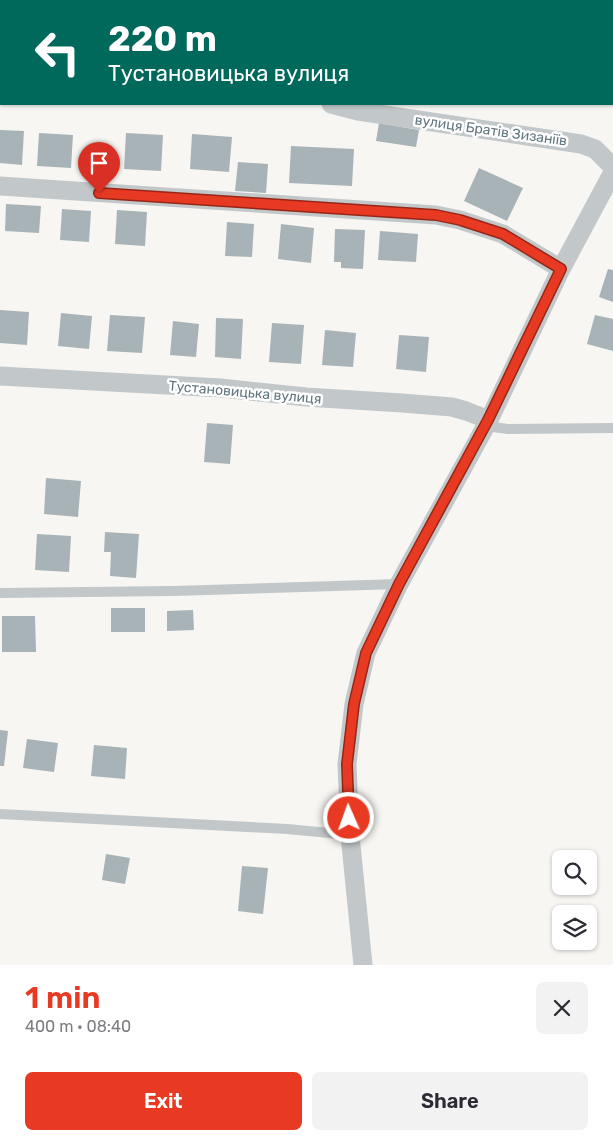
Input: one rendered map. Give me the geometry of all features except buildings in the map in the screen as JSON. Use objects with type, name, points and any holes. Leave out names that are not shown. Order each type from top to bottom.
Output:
[{"type":"street","name":"вулиця Братів Зизаніїв","points":[[336,105],[358,110],[581,144],[595,150],[613,167]]},
{"type":"street","points":[[363,965],[350,836],[347,764],[354,704],[366,653],[399,584],[487,423],[561,269],[613,172]]},
{"type":"street","points":[[0,186],[436,215],[460,220],[503,234],[561,269]]},
{"type":"street","name":"Тустановицька вулиця","points":[[0,376],[221,388],[306,397],[452,407],[466,411],[487,423]]},
{"type":"lane","points":[[487,423],[508,429],[613,428]]},
{"type":"lane","points":[[0,593],[173,591],[399,584]]},
{"type":"lane","points":[[0,814],[287,829],[350,836]]},
{"type":"route","points":[[99,193],[436,215],[460,220],[503,234],[561,269],[488,420],[399,584],[366,653],[354,704],[347,764],[349,818]]}]
